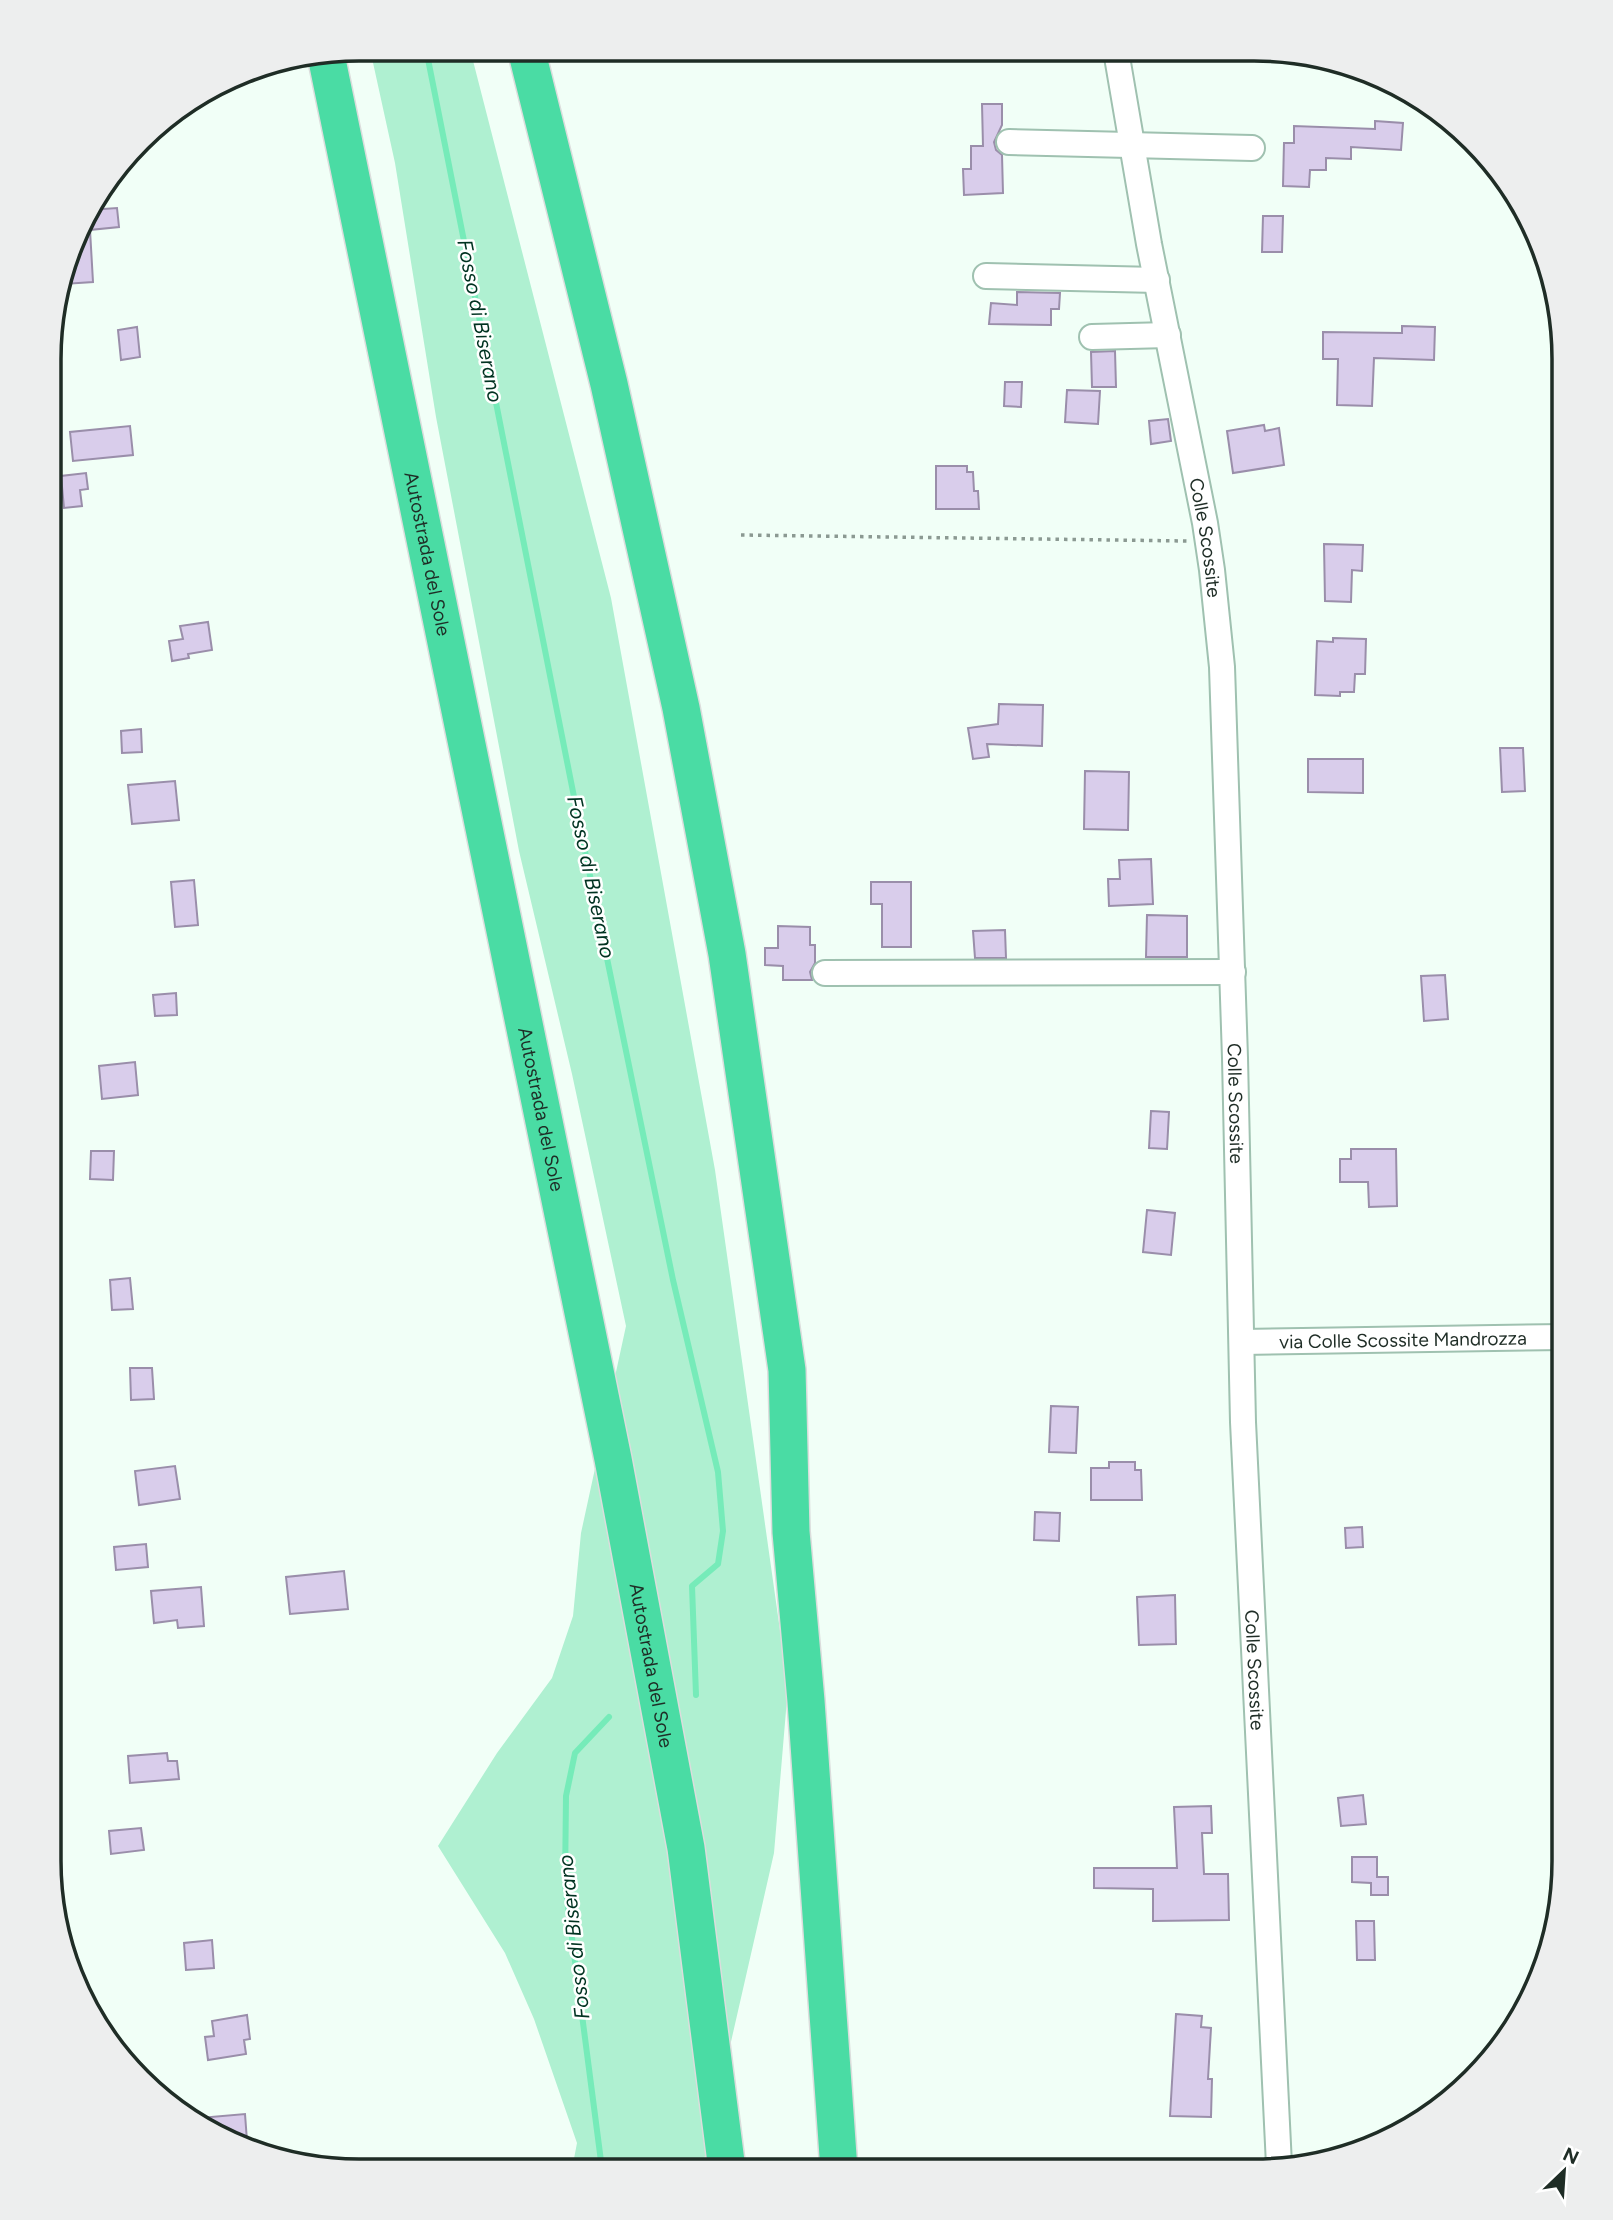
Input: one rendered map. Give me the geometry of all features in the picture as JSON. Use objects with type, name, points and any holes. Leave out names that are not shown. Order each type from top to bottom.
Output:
[{"type":"highway","points":[[529,61],[609,384],[675,681],[727,954],[788,1370],[791,1532],[806,1701],[838,2159]]},
{"type":"highway","name":"Autostrada del Sole","points":[[328,63],[613,1459],[686,1848],[726,2159]]},
{"type":"street","name":"Colle Scossite","points":[[1118,61],[1208,541],[1222,667],[1257,1747],[1279,2157]]},
{"type":"street","points":[[1009,142],[1252,148]]},
{"type":"street","points":[[986,276],[1157,280]]},
{"type":"street","points":[[1092,337],[1168,335]]},
{"type":"street","points":[[825,973],[1233,972]]},
{"type":"street","name":"via Colle Scossite Mandrozza","points":[[1242,1342],[1552,1337]]},
{"type":"path","points":[[741,535],[1208,541]]},
{"type":"green space","points":[[373,61],[473,61],[611,598],[715,1170],[788,1687],[774,1853],[704,2159],[574,2159],[577,2143],[534,2019],[505,1953],[438,1846],[497,1753],[552,1678],[573,1616],[581,1533],[626,1326],[572,1074],[519,851],[436,417],[395,163]]},
{"type":"building","points":[[982,104],[1002,104],[1002,125],[994,142],[996,150],[1002,155],[1003,193],[964,195],[963,169],[971,169],[971,146],[983,146]]},
{"type":"building","points":[[1375,121],[1403,123],[1401,150],[1351,147],[1351,159],[1326,158],[1326,170],[1310,170],[1309,187],[1283,186],[1284,143],[1294,143],[1294,126],[1375,129]]},
{"type":"building","points":[[117,208],[119,227],[91,230],[102,209]]},
{"type":"building","points":[[1263,216],[1283,216],[1282,252],[1262,252]]},
{"type":"building","points":[[90,232],[93,282],[71,284]]},
{"type":"building","points":[[1017,292],[1060,293],[1059,309],[1051,309],[1051,325],[989,324],[991,303],[1017,305]]},
{"type":"building","points":[[1402,326],[1435,327],[1434,360],[1374,358],[1372,406],[1337,405],[1338,359],[1323,359],[1323,332],[1402,333]]},
{"type":"building","points":[[137,327],[140,357],[121,360],[118,330]]},
{"type":"building","points":[[1115,351],[1116,387],[1092,387],[1091,352]]},
{"type":"building","points":[[1005,382],[1022,382],[1021,407],[1004,406]]},
{"type":"building","points":[[1067,390],[1100,391],[1098,424],[1065,422]]},
{"type":"building","points":[[1168,419],[1171,441],[1151,444],[1149,421]]},
{"type":"building","points":[[1264,425],[1265,431],[1279,428],[1284,465],[1233,473],[1227,431]]},
{"type":"building","points":[[130,426],[133,455],[73,461],[70,432]]},
{"type":"building","points":[[936,466],[967,466],[967,472],[973,472],[979,509],[936,509]]},
{"type":"building","points":[[86,473],[88,489],[80,490],[82,506],[64,508],[61,476]]},
{"type":"building","points":[[1324,544],[1363,545],[1362,571],[1352,570],[1351,602],[1325,601]]},
{"type":"building","points":[[208,622],[212,650],[188,654],[189,658],[172,661],[169,641],[183,639],[180,626]]},
{"type":"building","points":[[1333,638],[1366,639],[1365,674],[1355,674],[1354,692],[1340,692],[1340,696],[1315,695],[1317,641],[1333,642]]},
{"type":"building","points":[[999,704],[1043,705],[1042,746],[987,744],[989,757],[973,759],[968,728],[998,724]]},
{"type":"building","points":[[141,729],[142,752],[122,753],[121,731]]},
{"type":"building","points":[[1500,748],[1523,748],[1525,791],[1502,792]]},
{"type":"building","points":[[1308,759],[1363,759],[1363,793],[1308,792]]},
{"type":"building","points":[[1085,771],[1129,772],[1128,830],[1084,829]]},
{"type":"building","points":[[175,781],[179,820],[132,824],[128,785]]},
{"type":"building","points":[[1151,859],[1153,904],[1109,906],[1108,879],[1120,879],[1119,860]]},
{"type":"building","points":[[194,880],[198,925],[175,927],[171,882]]},
{"type":"building","points":[[871,882],[911,882],[911,947],[882,947],[882,904],[871,904]]},
{"type":"building","points":[[1147,915],[1187,916],[1187,957],[1146,957]]},
{"type":"building","points":[[778,926],[810,927],[810,945],[815,945],[815,963],[810,972],[812,980],[783,980],[783,966],[765,965],[765,948],[778,948]]},
{"type":"building","points":[[1005,930],[1006,958],[975,958],[973,931]]},
{"type":"building","points":[[1445,975],[1448,1019],[1424,1021],[1421,976]]},
{"type":"building","points":[[176,993],[177,1015],[155,1016],[153,995]]},
{"type":"building","points":[[135,1062],[138,1095],[102,1099],[99,1066]]},
{"type":"building","points":[[1151,1111],[1169,1112],[1167,1149],[1149,1148]]},
{"type":"building","points":[[1351,1149],[1396,1149],[1397,1206],[1369,1207],[1368,1182],[1340,1182],[1340,1159],[1351,1159]]},
{"type":"building","points":[[91,1151],[114,1151],[113,1180],[90,1179]]},
{"type":"building","points":[[1147,1210],[1175,1213],[1171,1255],[1143,1252]]},
{"type":"building","points":[[130,1278],[133,1309],[112,1310],[110,1280]]},
{"type":"building","points":[[130,1368],[152,1368],[154,1399],[131,1400]]},
{"type":"building","points":[[1051,1406],[1078,1407],[1076,1453],[1049,1452]]},
{"type":"building","points":[[1109,1462],[1135,1462],[1135,1470],[1141,1470],[1142,1500],[1091,1500],[1091,1468],[1109,1468]]},
{"type":"building","points":[[175,1466],[180,1499],[139,1505],[135,1471]]},
{"type":"building","points":[[1035,1512],[1060,1513],[1059,1541],[1034,1540]]},
{"type":"building","points":[[1362,1527],[1363,1547],[1346,1548],[1345,1528]]},
{"type":"building","points":[[146,1544],[148,1567],[116,1570],[114,1547]]},
{"type":"building","points":[[344,1571],[348,1609],[290,1614],[286,1577]]},
{"type":"building","points":[[201,1587],[204,1626],[178,1628],[177,1620],[154,1623],[151,1591]]},
{"type":"building","points":[[1175,1595],[1176,1644],[1139,1645],[1137,1597]]},
{"type":"building","points":[[167,1753],[168,1761],[177,1761],[179,1779],[130,1783],[128,1756]]},
{"type":"building","points":[[1363,1795],[1366,1824],[1341,1826],[1338,1798]]},
{"type":"building","points":[[1211,1806],[1212,1833],[1202,1833],[1204,1874],[1228,1874],[1229,1920],[1153,1921],[1153,1889],[1094,1888],[1094,1868],[1177,1868],[1174,1807]]},
{"type":"building","points":[[141,1828],[144,1850],[111,1854],[109,1831]]},
{"type":"building","points":[[1352,1857],[1377,1857],[1377,1877],[1388,1877],[1388,1895],[1371,1895],[1371,1883],[1352,1882]]},
{"type":"building","points":[[1356,1921],[1374,1921],[1375,1960],[1357,1960]]},
{"type":"building","points":[[212,1940],[214,1968],[186,1970],[184,1943]]},
{"type":"building","points":[[1176,2014],[1202,2016],[1201,2027],[1211,2028],[1208,2079],[1212,2079],[1211,2117],[1170,2116]]},
{"type":"building","points":[[247,2015],[250,2039],[244,2040],[246,2054],[208,2060],[205,2037],[214,2036],[212,2021]]},
{"type":"building","points":[[245,2114],[247,2137],[228,2128],[207,2117]]},
{"type":"waterway","name":"Fosso di Biserano","points":[[428,61],[673,1280],[718,1472],[723,1531],[718,1564],[692,1586],[696,1695]]},
{"type":"waterway","name":"Fosso di Biserano","points":[[601,2159],[565,1884],[566,1796],[575,1753],[609,1717]]}]
